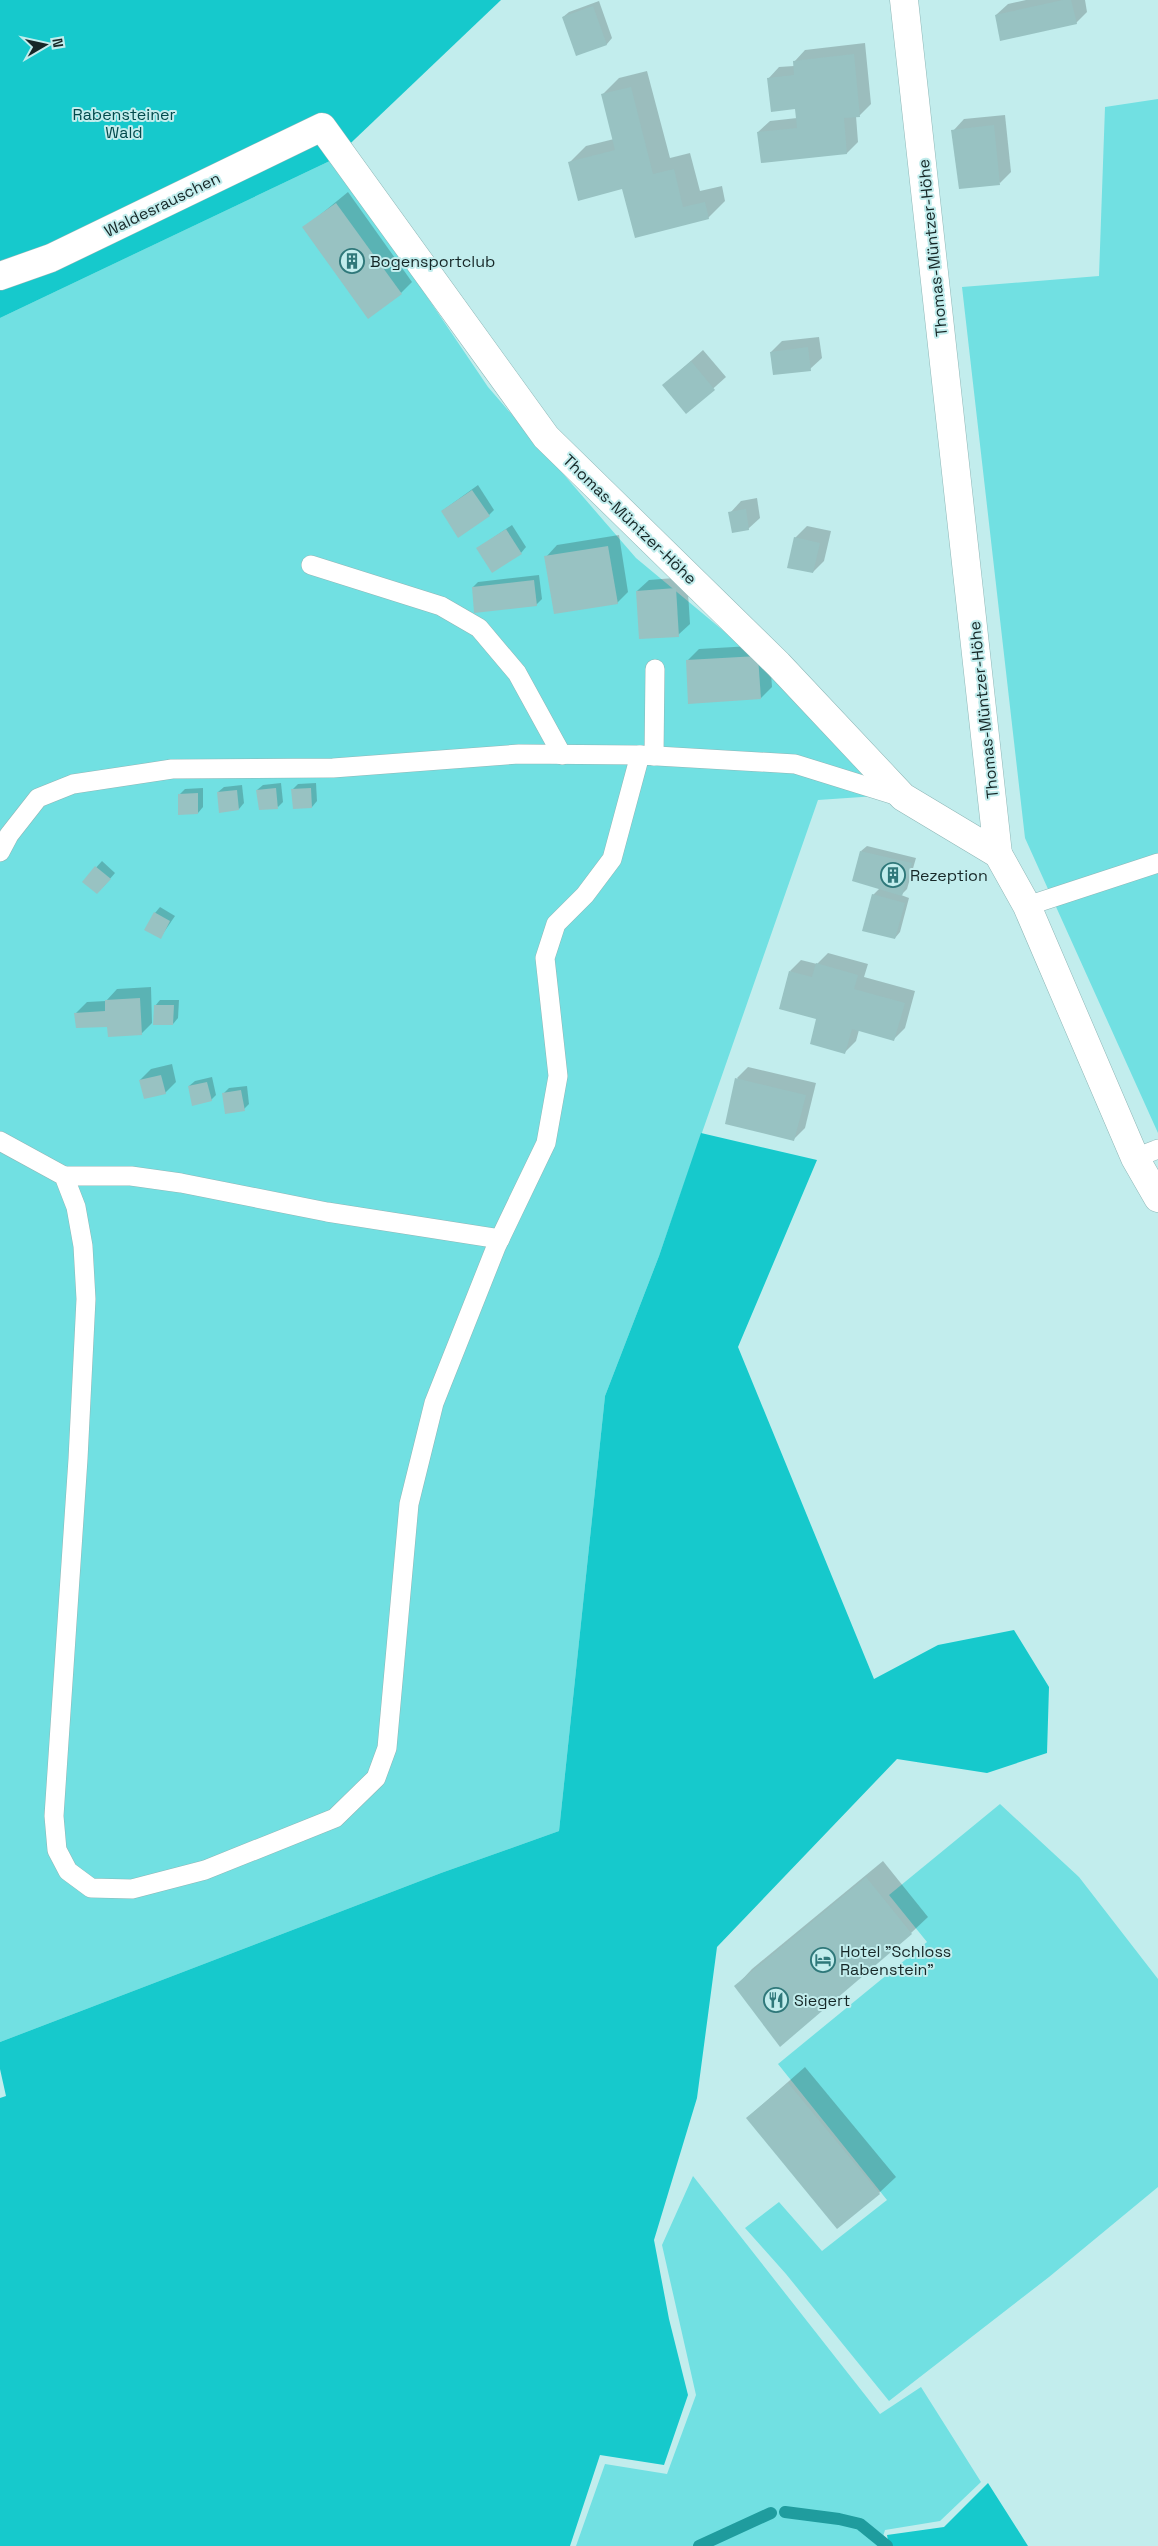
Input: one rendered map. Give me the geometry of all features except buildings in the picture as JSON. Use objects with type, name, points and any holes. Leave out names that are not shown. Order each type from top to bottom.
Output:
[{"type":"street","name":"Thomas-Müntzer-Höhe","points":[[904,0],[998,854],[1027,906],[1146,1153],[1158,1198]]},
{"type":"street","name":"Thomas-Müntzer-Höhe","points":[[322,127],[546,437],[778,664],[903,797],[998,854]]},
{"type":"street","name":"Waldesrauschen","points":[[0,276],[51,258],[322,127]]},
{"type":"lane","points":[[311,565],[441,606],[479,628],[517,673],[562,755]]},
{"type":"lane","points":[[64,1176],[76,1207],[82,1246],[86,1299],[78,1459],[54,1816],[56,1850],[68,1871],[91,1888],[132,1889],[206,1870],[335,1818],[376,1778],[387,1748],[409,1504],[434,1403],[500,1239],[546,1143],[558,1076],[545,958],[556,924],[585,895],[612,860],[647,756],[654,669]]},
{"type":"lane","points":[[0,852],[9,835],[38,798],[73,784],[172,769],[334,768],[520,754],[647,756],[796,764],[903,797]]},
{"type":"lane","points":[[1027,906],[1158,863]]},
{"type":"lane","points":[[0,1141],[64,1176],[131,1176],[181,1182],[327,1212],[500,1239]]},
{"type":"shaded area","points":[[1158,99],[1158,1133],[1025,838],[962,287],[1099,276],[1105,107]]},
{"type":"shaded area","points":[[334,159],[488,387],[636,558],[797,692],[891,795],[818,800],[659,1256],[605,1396],[559,1831],[441,1873],[0,2042],[0,318]]},
{"type":"shaded area","points":[[1000,1804],[1079,1877],[1158,1979],[1158,2187],[1049,2277],[889,2401],[786,2274],[745,2228],[779,2202],[822,2251],[887,2200],[778,2064],[927,1942],[889,1895]]},
{"type":"shaded area","points":[[693,2176],[880,2414],[921,2387],[981,2482],[940,2521],[885,2530],[880,2546],[576,2546],[605,2464],[667,2474],[696,2395],[662,2245]]},
{"type":"green space","name":"Rabensteiner Wald","points":[[0,0],[501,0],[334,159],[0,318]]},
{"type":"green space","points":[[701,1133],[817,1160],[738,1347],[874,1679],[938,1645],[1014,1630],[1049,1687],[1047,1753],[987,1773],[897,1759],[717,1947],[697,2098],[654,2240],[669,2319],[688,2395],[664,2465],[600,2455],[570,2546],[0,2546],[0,2098],[6,2096],[0,2069],[0,2042],[441,1873],[559,1831],[605,1396],[659,1256]]},
{"type":"green space","points":[[988,2483],[1028,2546],[889,2546],[887,2535],[944,2527]]},
{"type":"waterway","points":[[785,2512],[839,2519],[860,2524],[887,2546]]},
{"type":"waterway","points":[[699,2546],[771,2513]]},
{"type":"place","name":"Bogensportclub","points":[[352,261]]},
{"type":"place","name":"Rezeption","points":[[893,875]]},
{"type":"place","name":"Hotel \"Schloss Rabenstein\"","points":[[823,1960]]},
{"type":"place","name":"Siegert","points":[[776,2000]]}]
